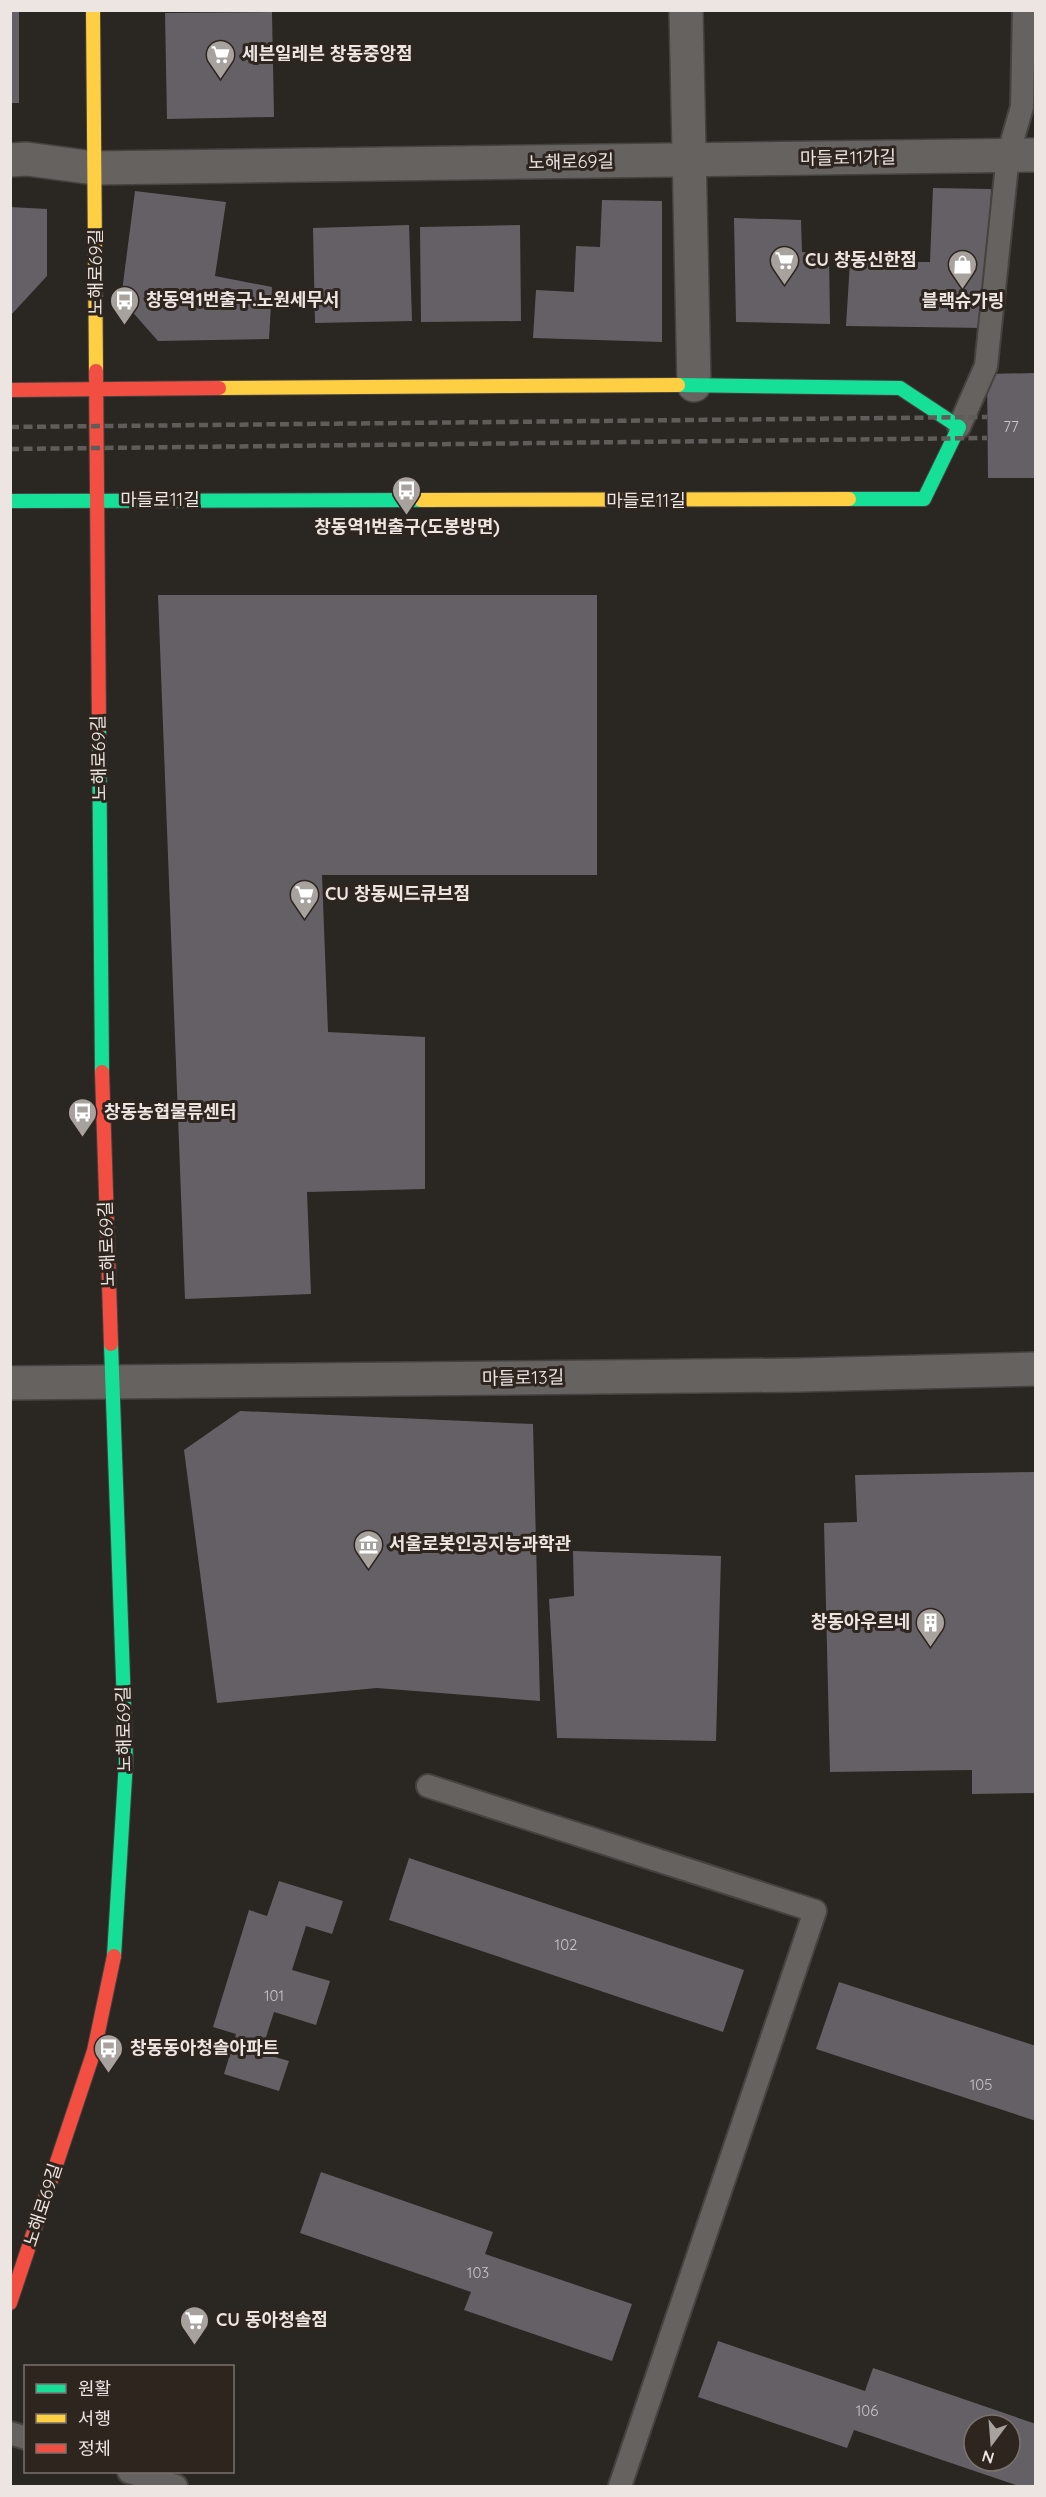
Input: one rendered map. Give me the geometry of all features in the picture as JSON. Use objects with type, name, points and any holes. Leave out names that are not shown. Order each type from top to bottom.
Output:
[{"type":"main road","name":"노해로69길","points":[[10,2303],[94,2051],[113,1967],[126,1761],[102,1103],[93,10]]},
{"type":"main road","points":[[10,390],[694,385],[900,388],[959,427]]},
{"type":"main road","name":"마들로11길","points":[[10,501],[924,499],[959,427]]},
{"type":"street","points":[[686,10],[694,385]]},
{"type":"street","name":"마들로11가길","points":[[688,160],[1022,155]]},
{"type":"street","name":"노해로69길","points":[[10,160],[27,159],[94,168],[688,160]]},
{"type":"street","name":"마들로13길","points":[[10,1383],[800,1375],[1035,1369]]},
{"type":"lane","points":[[959,427],[986,366],[1022,155],[1024,10]]},
{"type":"lane","points":[[428,1786],[815,1911],[620,2487]]},
{"type":"lane","points":[[132,2473],[176,2487]]},
{"type":"building","points":[[10,10],[19,10],[19,103],[10,103]]},
{"type":"building","points":[[272,12],[274,117],[167,119],[165,13]]},
{"type":"building","points":[[933,188],[991,189],[986,328],[846,326],[850,262],[930,262]]},
{"type":"building","points":[[135,191],[226,202],[215,276],[272,287],[269,339],[158,341],[121,299]]},
{"type":"building","points":[[602,200],[662,201],[662,342],[533,338],[536,290],[574,292],[576,246],[600,247]]},
{"type":"building","points":[[10,207],[47,209],[47,276],[10,316]]},
{"type":"building","points":[[734,218],[801,220],[802,252],[829,253],[830,324],[736,322]]},
{"type":"building","points":[[409,225],[412,321],[315,323],[313,228]]},
{"type":"building","points":[[520,225],[521,321],[421,322],[420,227]]},
{"type":"building","points":[[1036,373],[1036,478],[988,478],[987,374]]},
{"type":"building","points":[[158,595],[597,595],[597,875],[322,875],[328,1032],[425,1037],[425,1189],[307,1192],[311,1294],[185,1299]]},
{"type":"building","name":"서울로봇인공지능과학관","points":[[240,1411],[533,1424],[540,1701],[377,1688],[217,1703],[184,1450]]},
{"type":"building","name":"창동아우르네","points":[[1036,1472],[1036,1793],[972,1794],[972,1770],[830,1772],[824,1523],[857,1522],[855,1475]]},
{"type":"building","points":[[573,1551],[721,1556],[716,1741],[557,1738],[549,1599],[574,1596]]},
{"type":"building","points":[[409,1858],[744,1970],[723,2032],[389,1920]]},
{"type":"building","points":[[279,1881],[343,1901],[332,1934],[306,1926],[292,1970],[330,1981],[316,2025],[274,2012],[261,2053],[289,2061],[279,2091],[224,2074],[236,2034],[213,2027],[249,1910],[267,1916]]},
{"type":"building","points":[[839,1982],[1036,2046],[1036,2121],[816,2049]]},
{"type":"building","points":[[321,2172],[493,2232],[485,2254],[632,2304],[612,2361],[464,2310],[471,2292],[300,2233]]},
{"type":"building","points":[[718,2341],[865,2391],[873,2368],[1004,2413],[962,2413],[962,2467],[854,2430],[847,2448],[698,2397]]},
{"type":"building","points":[[1022,2419],[1036,2424],[1036,2486],[1019,2486],[981,2473],[1022,2473]]},
{"type":"railway","points":[[10,427],[987,417]]},
{"type":"railway","points":[[10,449],[987,438]]},
{"type":"traffic: fast","points":[[678,385],[900,388],[959,427],[924,499],[849,499]]},
{"type":"traffic: fast","points":[[10,501],[421,500]]},
{"type":"traffic: fast","points":[[99,727],[102,1072]]},
{"type":"traffic: fast","points":[[111,1344],[126,1761],[114,1956]]},
{"type":"traffic: slow","points":[[93,10],[96,371]]},
{"type":"traffic: slow","points":[[219,388],[678,385]]},
{"type":"traffic: slow","points":[[421,500],[849,499]]},
{"type":"traffic: jam","points":[[96,371],[99,727]]},
{"type":"traffic: jam","points":[[10,390],[219,388]]},
{"type":"traffic: jam","points":[[102,1072],[111,1344]]},
{"type":"traffic: jam","points":[[10,2303],[94,2051],[114,1956]]},
{"type":"place","name":"세븐일레븐 창동중앙점","points":[[221,80]]},
{"type":"place","name":"CU 창동신한점","points":[[784,286]]},
{"type":"place","name":"블랙슈가링","points":[[963,290]]},
{"type":"place","name":"창동역1번출구.노원세무서","points":[[125,326]]},
{"type":"place","name":"창동역1번출구(도봉방면)","points":[[407,516]]},
{"type":"place","name":"CU 창동씨드큐브점","points":[[304,920]]},
{"type":"place","name":"창동농협물류센터","points":[[83,1138]]},
{"type":"place","name":"서울로봇인공지능과학관","points":[[368,1570]]},
{"type":"place","name":"창동아우르네","points":[[931,1648]]},
{"type":"place","name":"창동동아청솔아파트","points":[[109,2074]]},
{"type":"place","name":"CU 동아청솔점","points":[[195,2346]]}]
